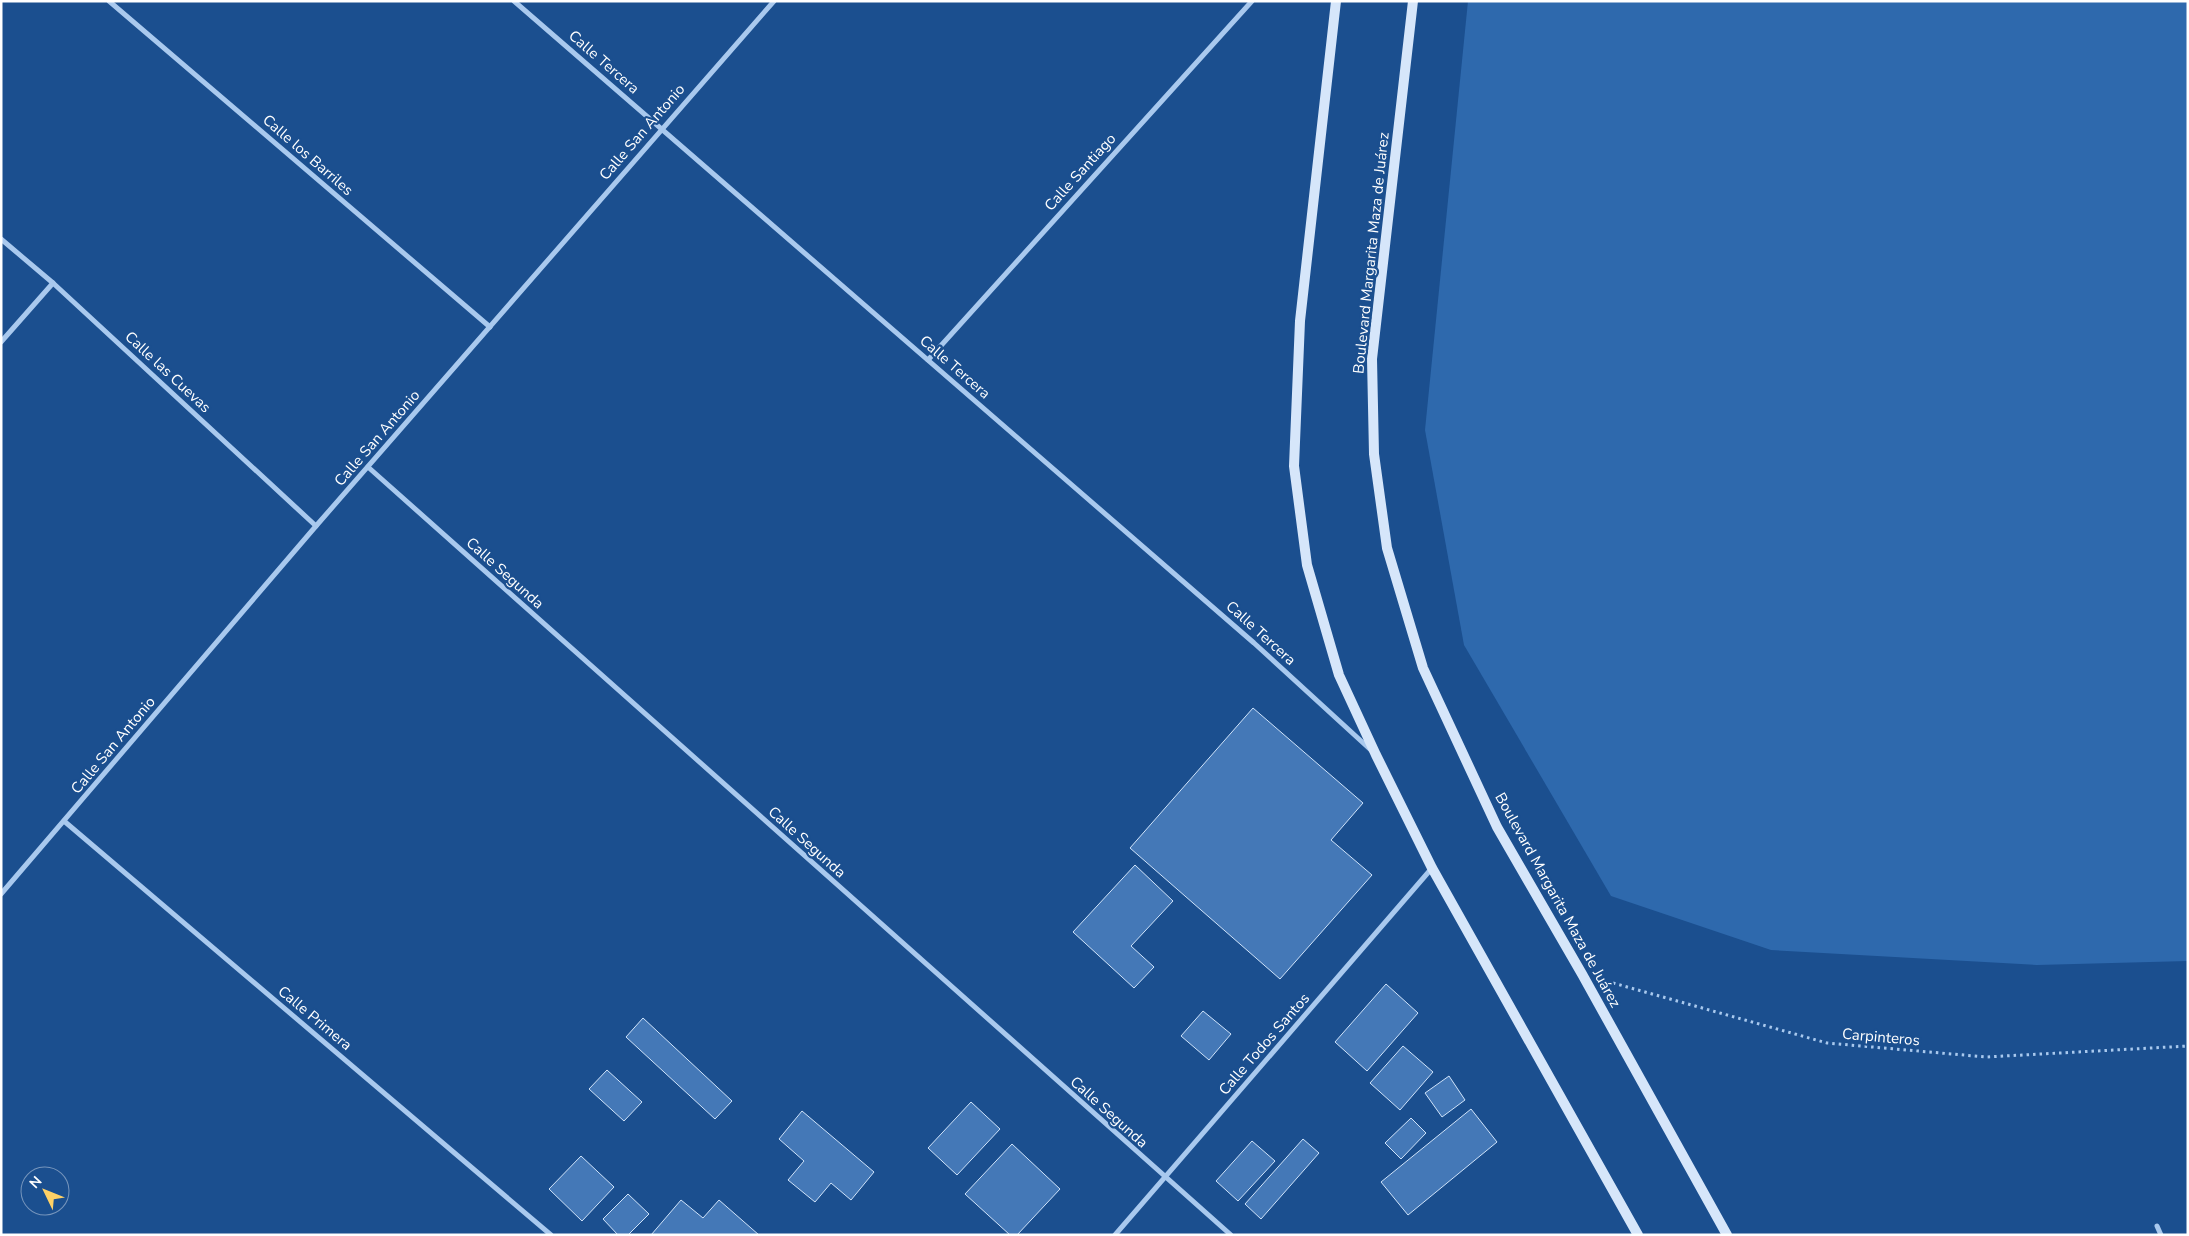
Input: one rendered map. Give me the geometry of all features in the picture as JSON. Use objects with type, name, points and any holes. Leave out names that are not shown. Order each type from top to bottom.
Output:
[{"type":"main road","points":[[1336,1],[1300,321],[1294,466],[1307,565],[1339,675],[1376,755],[1432,868],[1638,1235]]},
{"type":"main road","name":"Boulevard Margarita Maza de Juárez","points":[[1413,1],[1372,359],[1374,454],[1387,548],[1423,668],[1497,827],[1582,974],[1727,1235]]},
{"type":"street","name":"Calle los Barriles","points":[[109,1],[490,327]]},
{"type":"street","name":"Calle Tercera","points":[[514,1],[1254,643],[1376,755]]},
{"type":"street","name":"Calle San Antonio","points":[[1,894],[316,526],[774,1]]},
{"type":"street","name":"Calle Santiago","points":[[928,360],[1252,1]]},
{"type":"street","name":"Calle las Cuevas","points":[[1,239],[53,283],[316,526]]},
{"type":"street","points":[[1,342],[53,283]]},
{"type":"street","name":"Calle Segunda","points":[[368,467],[1231,1235]]},
{"type":"street","name":"Calle Primera","points":[[64,821],[551,1235]]},
{"type":"street","name":"Calle Todos Santos","points":[[1115,1235],[1432,868]]},
{"type":"street","points":[[2157,1226],[2162,1235]]},
{"type":"path","name":"Carpinteros","points":[[1582,974],[1827,1043],[1986,1058],[2188,1046]]},
{"type":"shaded area","points":[[1468,1],[2188,1],[2188,961],[2037,965],[1771,950],[1611,896],[1464,645],[1425,430]]},
{"type":"building","points":[[1253,708],[1363,803],[1331,840],[1372,875],[1280,979],[1130,848]]},
{"type":"building","points":[[1135,865],[1173,901],[1131,946],[1154,967],[1134,988],[1073,932]]},
{"type":"building","points":[[1386,984],[1418,1013],[1367,1071],[1335,1042]]},
{"type":"building","points":[[1203,1011],[1231,1034],[1209,1060],[1181,1036]]},
{"type":"building","points":[[643,1018],[732,1101],[715,1119],[626,1037]]},
{"type":"building","points":[[1403,1046],[1433,1072],[1400,1110],[1370,1083]]},
{"type":"building","points":[[607,1070],[642,1102],[624,1121],[589,1089]]},
{"type":"building","points":[[1449,1076],[1465,1100],[1442,1117],[1425,1093]]},
{"type":"building","points":[[971,1102],[1000,1129],[957,1175],[928,1148]]},
{"type":"building","points":[[1471,1109],[1497,1142],[1408,1215],[1381,1182]]},
{"type":"building","points":[[802,1111],[874,1172],[851,1200],[831,1183],[815,1202],[788,1180],[804,1161],[779,1139]]},
{"type":"building","points":[[1411,1118],[1426,1133],[1401,1159],[1385,1143]]},
{"type":"building","points":[[1303,1139],[1319,1153],[1261,1219],[1245,1204]]},
{"type":"building","points":[[1252,1141],[1275,1161],[1238,1201],[1216,1181]]},
{"type":"building","points":[[1012,1144],[1060,1189],[1017,1235],[1010,1235],[965,1194]]},
{"type":"building","points":[[581,1156],[614,1187],[582,1221],[549,1189]]},
{"type":"building","points":[[628,1194],[649,1214],[628,1235],[618,1235],[603,1219]]},
{"type":"building","points":[[681,1200],[703,1218],[719,1200],[759,1235],[651,1235]]}]
